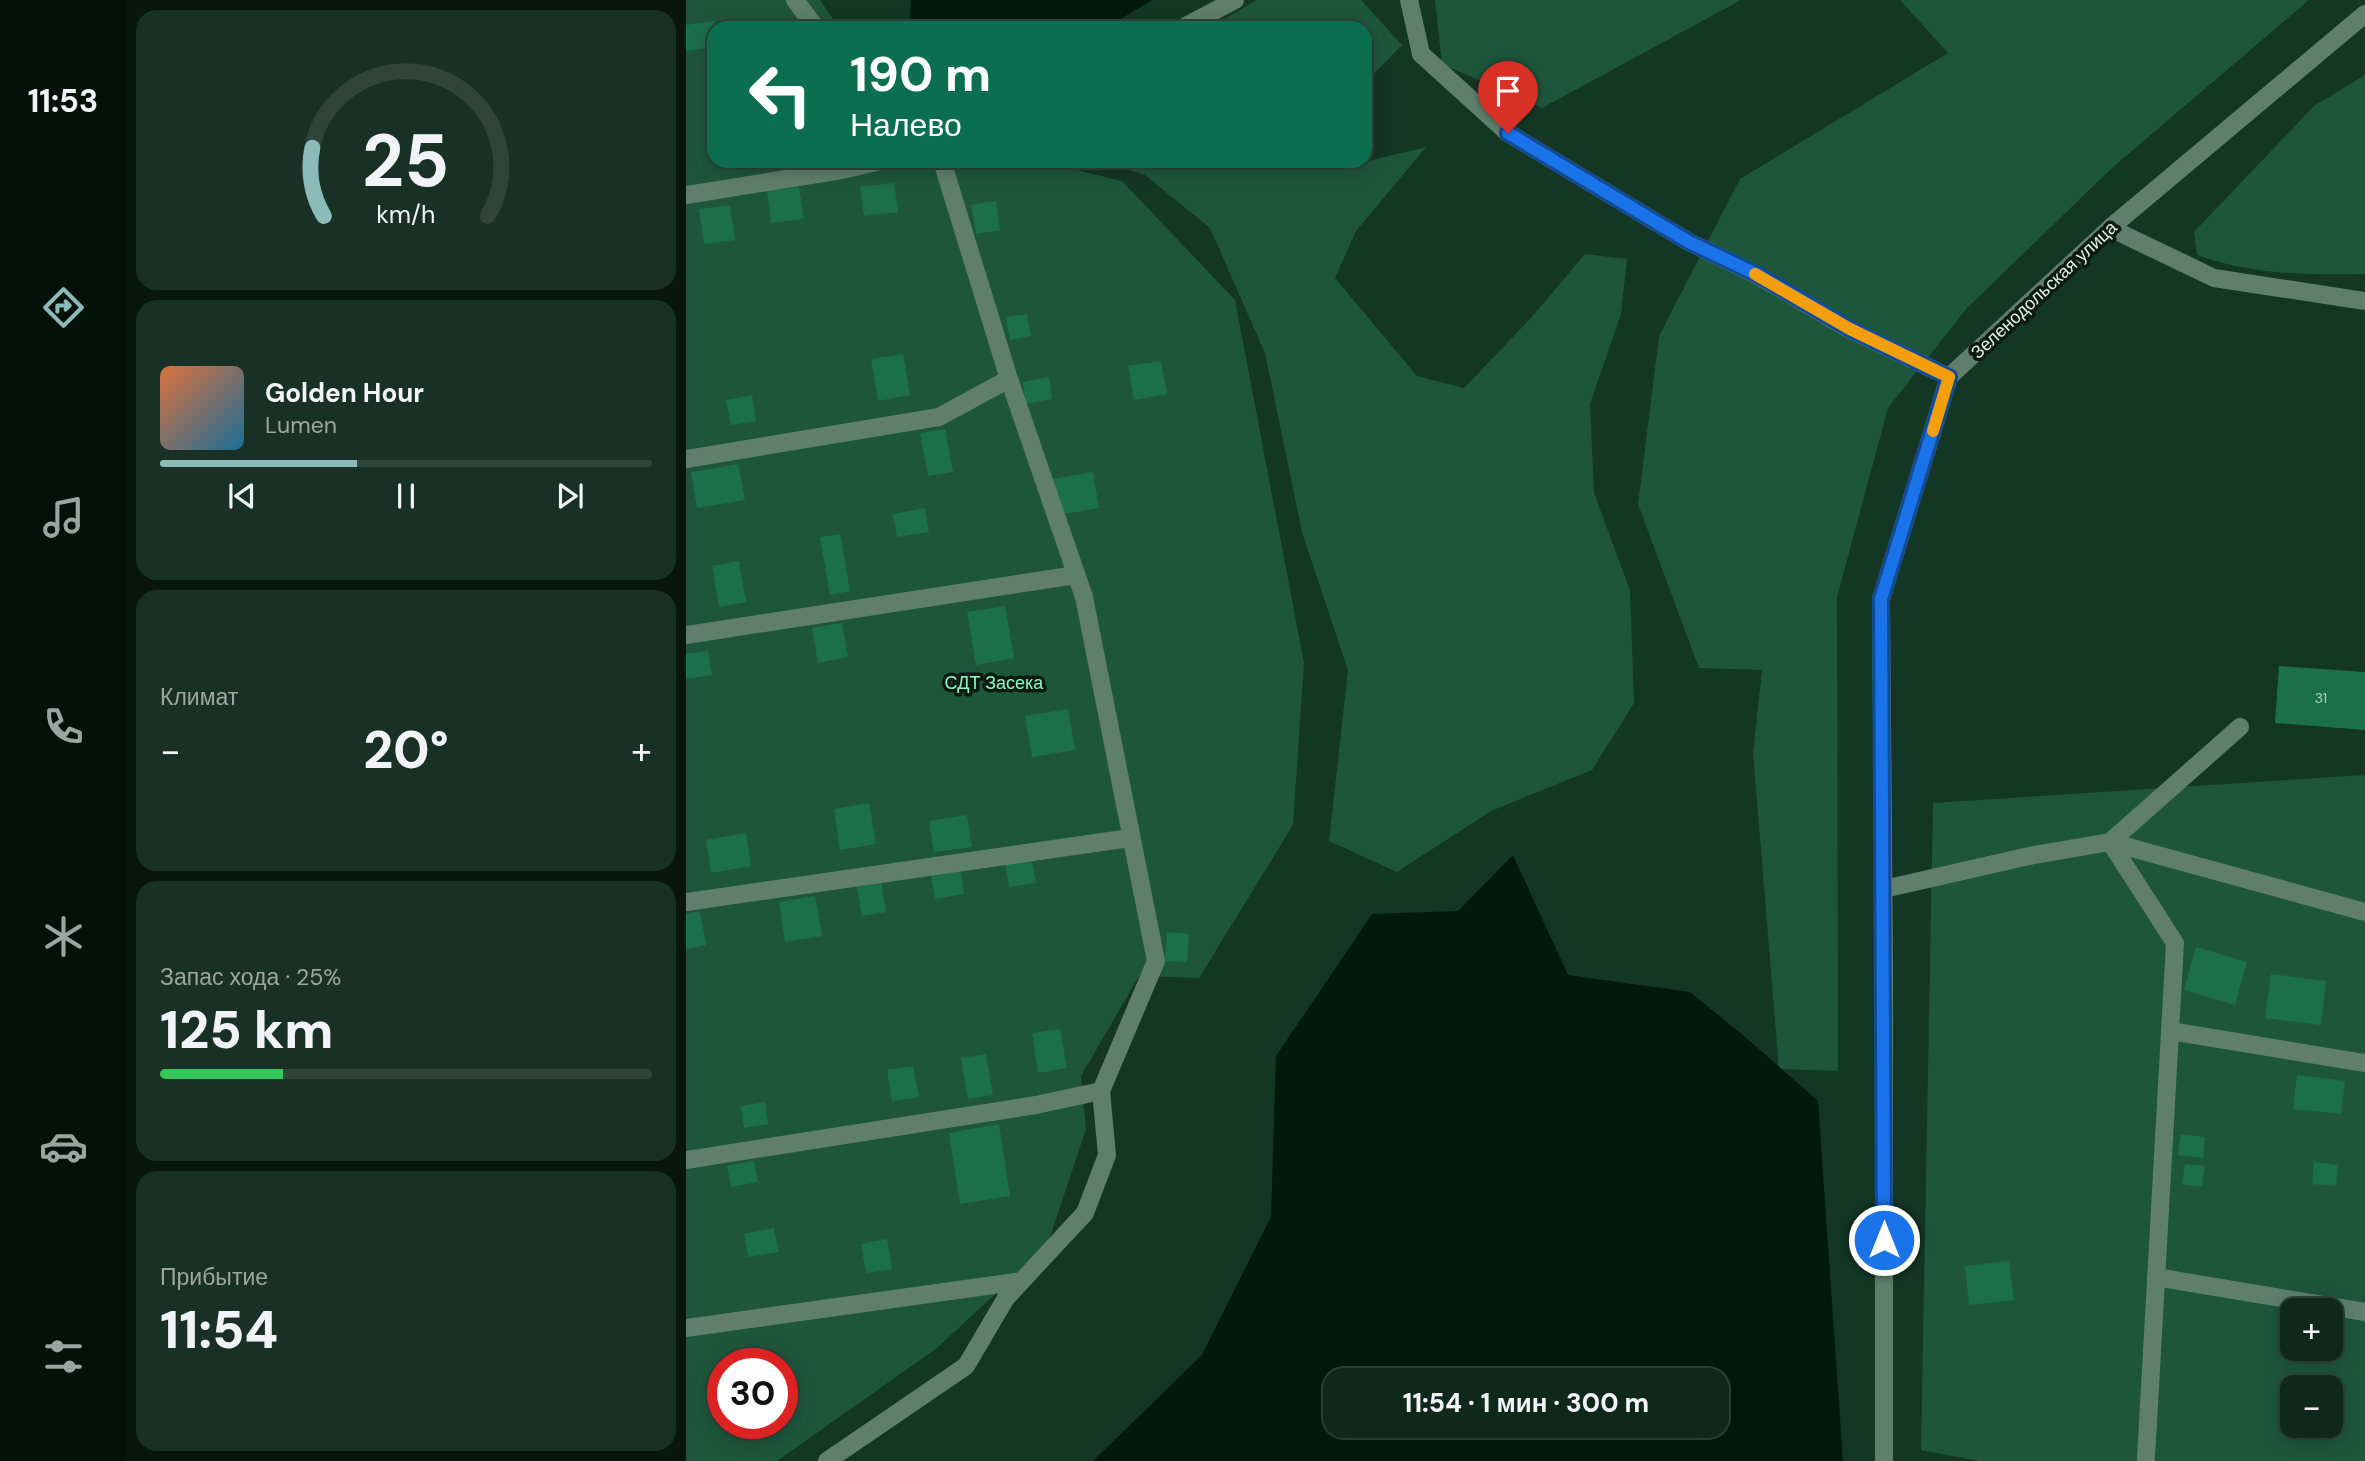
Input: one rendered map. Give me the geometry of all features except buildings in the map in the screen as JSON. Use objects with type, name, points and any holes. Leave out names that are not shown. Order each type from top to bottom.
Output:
[{"type":"street","points":[[795,0],[811,21]]},
{"type":"street","points":[[1195,21],[1235,0]]},
{"type":"street","points":[[1409,0],[1421,54],[1508,133],[1689,242],[1758,275],[1850,329],[1949,377],[1881,599],[1884,1461]]},
{"type":"street","name":"Зеленодольская улица","points":[[1949,377],[2110,228],[2365,13]]},
{"type":"street","points":[[686,195],[850,168]]},
{"type":"street","points":[[827,1461],[965,1366],[1006,1298],[1085,1213],[1107,1155],[1101,1091],[1156,961],[1084,597],[1009,379],[944,168]]},
{"type":"street","points":[[2110,228],[2214,278],[2365,300]]},
{"type":"street","points":[[686,459],[939,416],[1009,379]]},
{"type":"street","points":[[686,635],[1076,575]]},
{"type":"street","points":[[2110,842],[2240,727]]},
{"type":"street","points":[[686,902],[1130,838]]},
{"type":"street","points":[[1884,889],[2029,856],[2110,842],[2365,912]]},
{"type":"street","points":[[2110,842],[2175,943],[2146,1458]]},
{"type":"street","points":[[2170,1031],[2365,1063]]},
{"type":"street","points":[[686,1160],[1036,1105],[1101,1091]]},
{"type":"street","points":[[2156,1277],[2365,1312]]},
{"type":"street","points":[[686,1328],[1022,1281]]},
{"type":"green space","name":"СДТ Засека","points":[[686,0],[820,0],[834,21],[707,21],[707,168],[1068,168],[1122,181],[1235,300],[1304,663],[1293,825],[1199,978],[1139,976],[1081,1076],[1086,1129],[1047,1246],[937,1348],[777,1461],[686,1461]]},
{"type":"green space","points":[[1257,0],[1361,0],[1402,45],[1372,76],[1372,21],[1221,21]]},
{"type":"green space","points":[[1435,0],[1741,0],[1542,108],[1442,64]]},
{"type":"green space","points":[[1900,0],[2309,0],[2113,167],[1967,308],[1888,408],[1837,597],[1838,1071],[1779,1069],[1753,753],[1762,670],[1699,668],[1638,504],[1659,336],[1740,179],[1948,53]]},
{"type":"green space","points":[[2365,75],[2365,274],[2301,274],[2259,270],[2217,262],[2197,255],[2194,232],[2314,106]]},
{"type":"green space","points":[[1426,147],[1356,231],[1335,278],[1417,376],[1464,388],[1531,318],[1585,254],[1627,259],[1621,314],[1590,404],[1594,493],[1630,590],[1634,703],[1592,770],[1491,811],[1397,872],[1329,841],[1348,670],[1302,532],[1265,353],[1210,228],[1145,175],[1122,168],[1372,168],[1372,160]]},
{"type":"green space","points":[[2365,775],[2365,1461],[1979,1461],[1921,1450],[1933,803]]},
{"type":"shaded area","points":[[911,0],[1152,0],[1118,21],[910,21]]},
{"type":"shaded area","points":[[1513,855],[1568,975],[1690,992],[1818,1101],[1843,1461],[1093,1461],[1202,1355],[1271,1217],[1276,1056],[1372,914],[1458,911]]},
{"type":"slow traffic","points":[[1755,274],[1850,329],[1949,377],[1933,431]]},
{"type":"route","points":[[1508,133],[1689,242],[1758,275],[1850,329],[1949,377],[1881,599],[1884,1240]]}]
